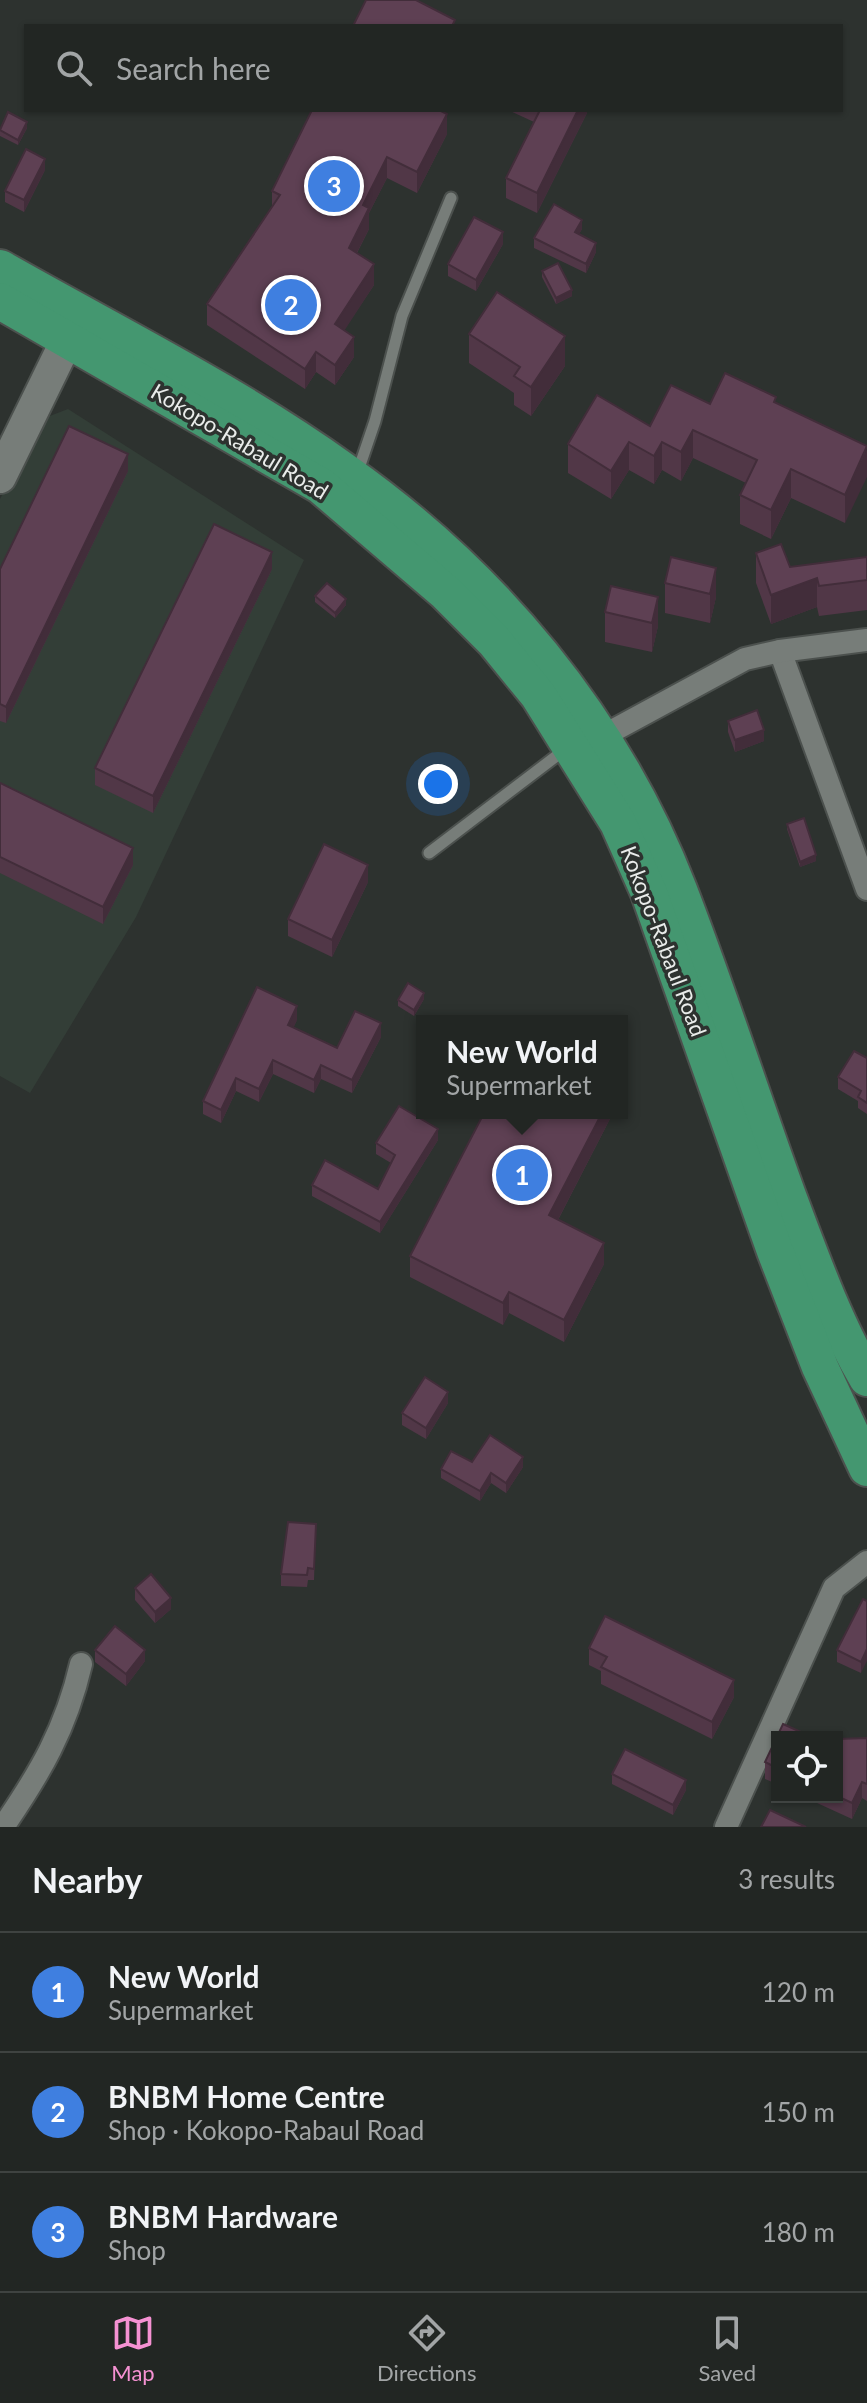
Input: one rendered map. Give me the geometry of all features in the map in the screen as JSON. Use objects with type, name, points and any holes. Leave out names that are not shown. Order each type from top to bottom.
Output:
[{"type":"main road","name":"Kokopo-Rabaul Road","points":[[0,268],[253,413],[355,479],[472,574],[516,624],[586,741],[649,893],[775,1251],[820,1367],[867,1468]]},
{"type":"main road","name":"Kokopo-Rabaul Road","points":[[0,301],[321,486],[381,534],[494,641],[538,695],[586,741],[645,813],[678,887],[804,1239],[867,1378]]},
{"type":"street","points":[[0,477],[67,340]]},
{"type":"street","points":[[586,741],[745,659],[780,651],[867,640]]},
{"type":"street","points":[[780,651],[867,889]]},
{"type":"street","points":[[726,1827],[834,1588],[867,1562]]},
{"type":"street","points":[[3,1827],[45,1765],[71,1704],[81,1664]]},
{"type":"lane","points":[[355,479],[375,421],[402,316],[451,198]]},
{"type":"lane","points":[[429,853],[586,741]]},
{"type":"shaded area","points":[[68,409],[304,560],[136,917],[30,1093],[0,1076],[0,499],[42,419]]},
{"type":"building","points":[[366,0],[416,0],[455,20],[453,24],[354,24]]},
{"type":"building","points":[[8,112],[27,122],[18,140],[0,130]]},
{"type":"building","points":[[311,112],[447,114],[417,172],[387,157],[363,205],[369,208],[349,248],[374,264],[335,324],[354,337],[335,365],[316,352],[305,369],[207,304],[280,195],[272,191]]},
{"type":"building","points":[[539,112],[577,112],[537,193],[506,178]]},
{"type":"building","points":[[26,149],[45,159],[24,200],[5,191]]},
{"type":"building","points":[[554,204],[582,220],[575,232],[596,243],[586,264],[534,238]]},
{"type":"building","points":[[474,217],[503,232],[476,280],[448,264]]},
{"type":"building","points":[[558,263],[572,290],[556,298],[542,271]]},
{"type":"building","points":[[497,292],[565,336],[531,387],[514,376],[520,367],[469,334]]},
{"type":"building","points":[[725,373],[776,397],[774,402],[867,446],[845,495],[791,469],[771,510],[740,495],[757,460],[693,430],[681,452],[662,442],[654,456],[629,442],[611,471],[568,444],[597,395],[650,426],[671,385],[710,404]]},
{"type":"building","points":[[69,426],[128,454],[6,707],[0,704],[0,569]]},
{"type":"building","points":[[214,524],[272,552],[153,796],[95,768]]},
{"type":"building","points":[[781,544],[790,567],[867,557],[867,580],[819,586],[817,578],[771,595],[756,553]]},
{"type":"building","points":[[671,557],[716,568],[710,594],[665,583]]},
{"type":"building","points":[[327,583],[346,599],[335,613],[315,596]]},
{"type":"building","points":[[611,586],[658,597],[652,623],[605,612]]},
{"type":"building","points":[[757,710],[764,730],[735,740],[728,721]]},
{"type":"building","points":[[0,783],[133,848],[103,907],[0,857]]},
{"type":"building","points":[[804,818],[816,855],[800,862],[787,824]]},
{"type":"building","points":[[324,844],[368,865],[332,940],[288,919]]},
{"type":"building","points":[[408,983],[424,993],[414,1010],[398,1000]]},
{"type":"building","points":[[257,987],[297,1006],[288,1025],[337,1048],[355,1011],[381,1023],[352,1080],[321,1065],[314,1080],[273,1060],[259,1089],[236,1078],[221,1110],[203,1101]]},
{"type":"building","points":[[854,1051],[867,1058],[867,1103],[858,1097],[861,1091],[838,1077]]},
{"type":"building","points":[[399,1106],[416,1119],[438,1129],[380,1222],[312,1185],[325,1160],[378,1189],[395,1155],[376,1143]]},
{"type":"building","points":[[481,1119],[599,1119],[549,1215],[604,1243],[564,1320],[509,1292],[503,1303],[410,1256]]},
{"type":"building","points":[[425,1377],[448,1392],[426,1428],[402,1413]]},
{"type":"building","points":[[490,1435],[523,1457],[506,1483],[491,1473],[480,1491],[441,1469],[451,1451],[472,1462]]},
{"type":"building","points":[[288,1522],[316,1524],[314,1569],[308,1568],[307,1575],[281,1574]]},
{"type":"building","points":[[151,1574],[171,1598],[155,1612],[135,1588]]},
{"type":"building","points":[[863,1599],[867,1601],[867,1649],[861,1662],[837,1650]]},
{"type":"building","points":[[605,1616],[734,1680],[712,1722],[601,1667],[607,1657],[589,1648]]},
{"type":"building","points":[[115,1626],[145,1650],[126,1674],[95,1650]]},
{"type":"building","points":[[783,1724],[799,1731],[780,1731]]},
{"type":"building","points":[[867,1738],[867,1784],[862,1782],[852,1803],[843,1799],[843,1739]]},
{"type":"building","points":[[625,1749],[686,1780],[673,1805],[612,1774]]},
{"type":"building","points":[[771,1749],[771,1765],[765,1762]]},
{"type":"building","points":[[770,1810],[806,1827],[761,1827]]},
{"type":"place","name":"BNBM Hardware","points":[[334,186]]},
{"type":"place","name":"BNBM Home Centre","points":[[291,305]]},
{"type":"place","name":"New World","points":[[522,1175]]}]
